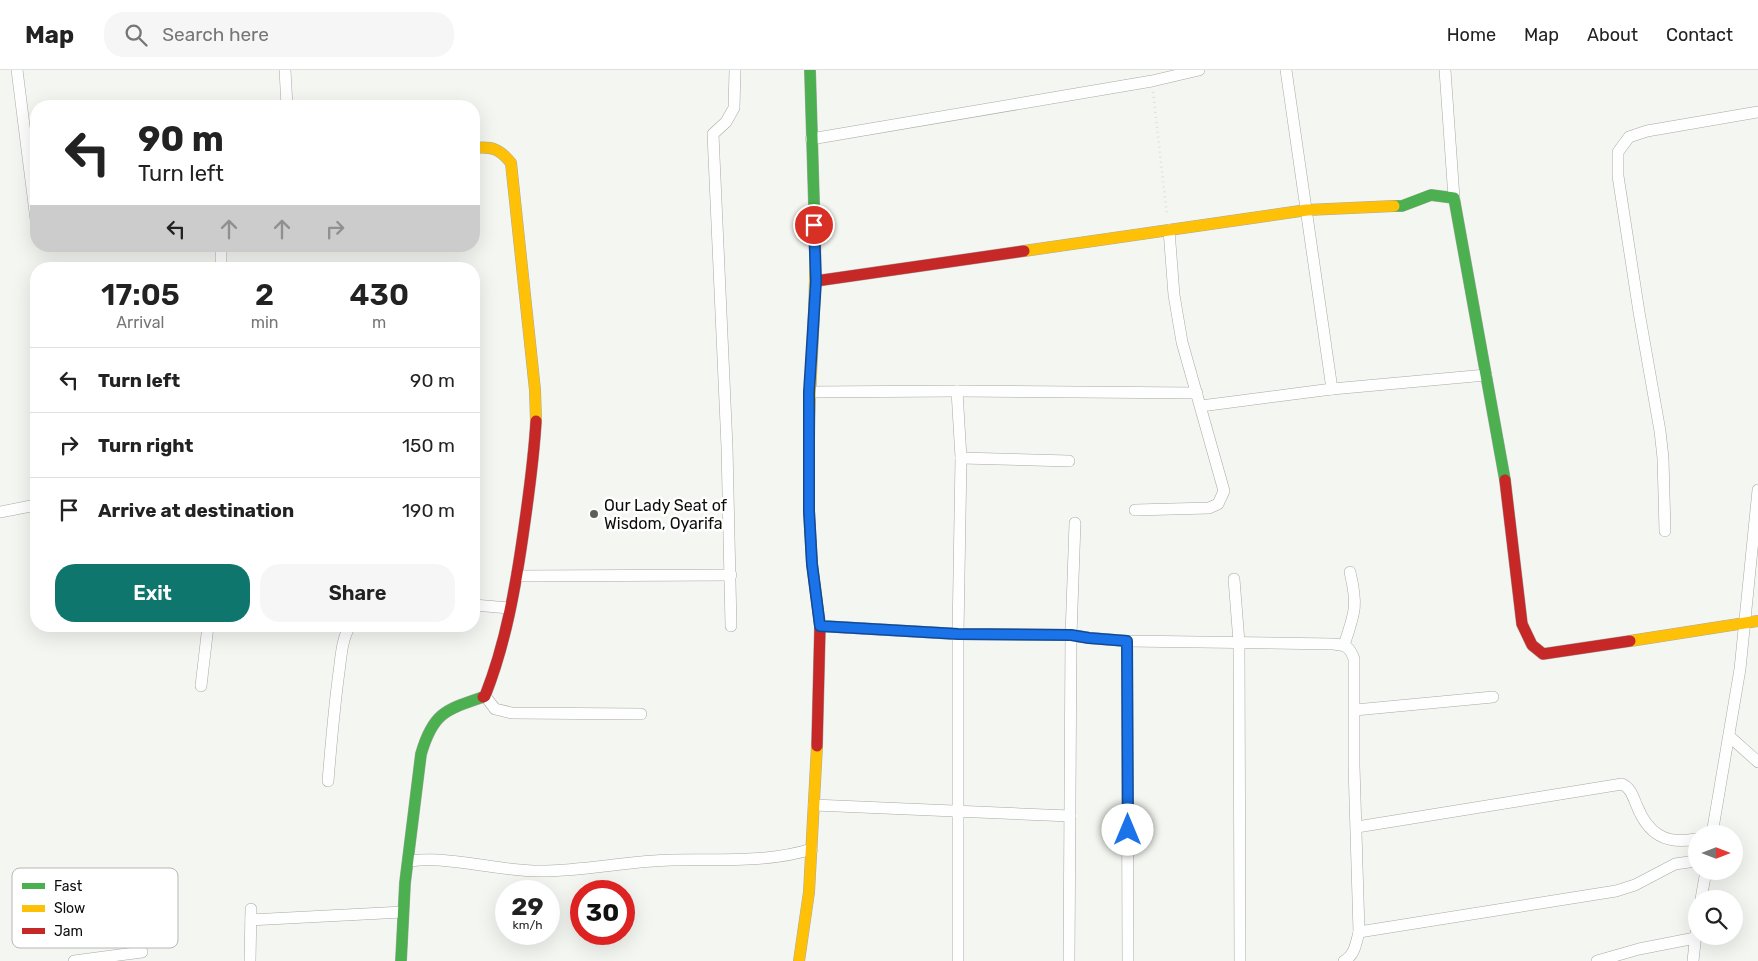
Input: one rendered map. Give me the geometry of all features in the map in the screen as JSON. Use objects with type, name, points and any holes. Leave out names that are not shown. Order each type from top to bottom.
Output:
[{"type":"street","points":[[17,70],[30,171]]},
{"type":"street","points":[[286,70],[287,100]]},
{"type":"street","points":[[731,626],[727,447],[713,134],[726,122],[734,108],[734,70]]},
{"type":"street","points":[[799,961],[808,902],[817,771],[820,626],[812,564],[809,511],[809,392],[816,281],[810,70]]},
{"type":"street","points":[[811,139],[1152,81],[1199,70]]},
{"type":"street","points":[[1286,70],[1332,389]]},
{"type":"street","points":[[1445,70],[1454,198],[1507,489],[1522,624],[1532,645],[1544,654],[1744,624],[1758,620]]},
{"type":"street","points":[[1665,532],[1663,458],[1660,430],[1618,176],[1618,152],[1629,137],[1647,131],[1758,112]]},
{"type":"street","points":[[401,961],[408,861],[421,754],[426,735],[433,722],[443,712],[485,696],[495,670],[517,576],[530,488],[536,423],[530,341],[511,163],[503,151],[489,146],[480,147]]},
{"type":"street","points":[[816,281],[1307,210],[1402,206],[1431,195],[1454,198]]},
{"type":"street","points":[[1135,510],[1209,508],[1218,504],[1224,491],[1182,342],[1174,295],[1169,230]]},
{"type":"street","points":[[1201,406],[1332,389],[1486,375]]},
{"type":"street","points":[[957,391],[960,458],[958,961]]},
{"type":"street","points":[[809,392],[1197,392]]},
{"type":"street","points":[[960,458],[1069,460]]},
{"type":"street","points":[[1714,825],[1740,669],[1758,490]]},
{"type":"street","points":[[0,512],[30,506]]},
{"type":"street","points":[[1069,961],[1071,635],[1075,523]]},
{"type":"street","points":[[1344,645],[1356,606],[1356,596],[1350,572]]},
{"type":"street","points":[[517,576],[731,574]]},
{"type":"street","points":[[1234,579],[1239,642],[1240,961]]},
{"type":"street","points":[[480,606],[509,608]]},
{"type":"street","points":[[820,626],[958,634],[1071,635],[1127,641],[1344,645],[1350,648],[1354,658],[1354,766],[1359,932],[1354,950],[1345,960]]},
{"type":"street","points":[[201,686],[207,632]]},
{"type":"street","points":[[328,781],[334,704],[347,632]]},
{"type":"street","points":[[1127,641],[1128,961]]},
{"type":"street","points":[[485,696],[495,709],[512,714],[641,714]]},
{"type":"street","points":[[1355,710],[1492,697]]},
{"type":"street","points":[[1729,736],[1758,762]]},
{"type":"street","points":[[1356,826],[1622,784],[1632,792],[1647,826],[1661,837],[1674,840],[1688,839]]},
{"type":"street","points":[[814,805],[1070,816]]},
{"type":"street","points":[[408,861],[437,860],[521,870],[553,871],[670,860],[729,860],[771,857],[794,855],[812,849]]},
{"type":"street","points":[[1359,932],[1616,891],[1635,885],[1663,868],[1688,862]]},
{"type":"street","points":[[250,961],[251,915],[403,912]]},
{"type":"street","points":[[1597,961],[1688,937]]},
{"type":"street","points":[[1693,961],[1695,945]]},
{"type":"street","points":[[74,961],[142,952]]},
{"type":"path","points":[[1152,81],[1169,230]]},
{"type":"traffic: fast","points":[[810,70],[815,237]]},
{"type":"traffic: fast","points":[[1394,206],[1402,206],[1431,195],[1454,198],[1505,480]]},
{"type":"traffic: fast","points":[[401,961],[405,883],[421,754],[430,730],[442,715],[483,697]]},
{"type":"traffic: slow","points":[[480,148],[491,148],[503,154],[511,163],[535,390],[536,421]]},
{"type":"traffic: slow","points":[[1024,251],[1307,210],[1394,206]]},
{"type":"traffic: slow","points":[[809,444],[815,289],[815,237]]},
{"type":"traffic: slow","points":[[1630,641],[1758,621]]},
{"type":"traffic: slow","points":[[799,961],[809,892],[817,746]]},
{"type":"traffic: jam","points":[[816,281],[1024,251]]},
{"type":"traffic: jam","points":[[483,697],[485,696],[499,655],[514,592],[529,488],[536,421]]},
{"type":"traffic: jam","points":[[809,444],[809,511],[812,564],[820,626],[817,746]]},
{"type":"traffic: jam","points":[[1505,480],[1522,624],[1532,645],[1543,654],[1630,641]]},
{"type":"place","name":"Our Lady Seat of Wisdom, Oyarifa","points":[[594,514]]},
{"type":"route","points":[[814,225],[816,281],[809,392],[809,511],[812,564],[820,626],[958,634],[1071,635],[1127,641],[1128,830]]}]
